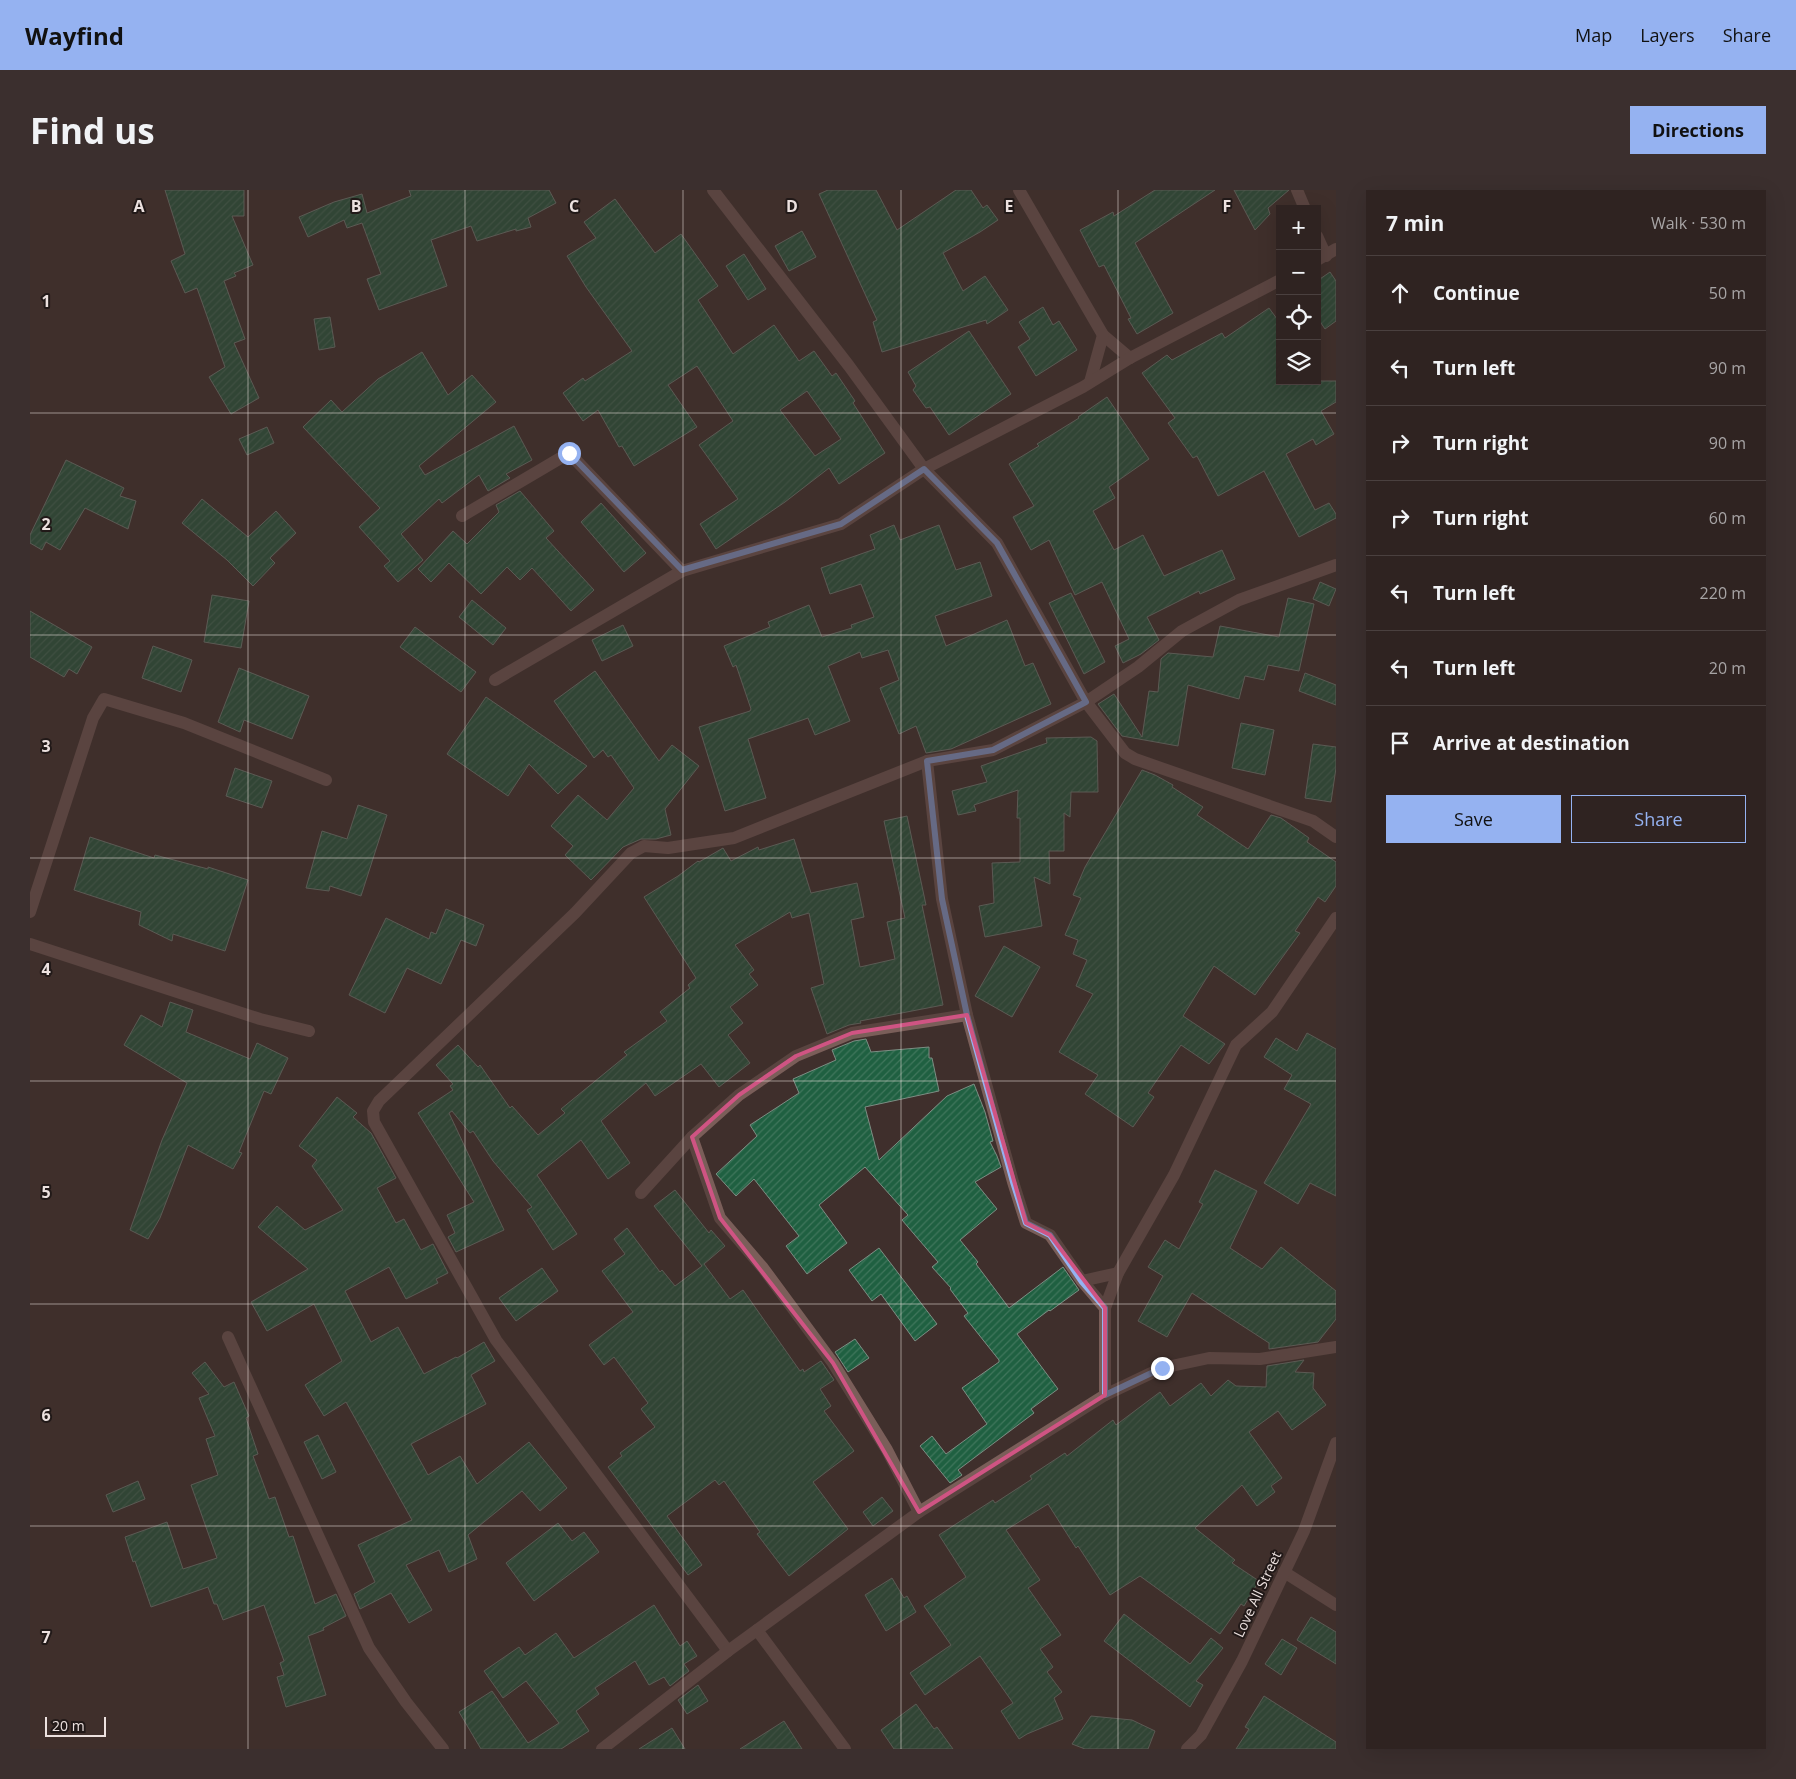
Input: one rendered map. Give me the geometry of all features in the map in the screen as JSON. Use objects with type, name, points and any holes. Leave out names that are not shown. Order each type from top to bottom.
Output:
[{"type":"street","points":[[712,190],[849,366],[924,469],[997,543],[1086,702],[1125,753],[1313,821],[1336,837]]},
{"type":"street","points":[[1019,190],[1103,335],[1130,358]]},
{"type":"street","points":[[1297,190],[1303,205]]},
{"type":"street","points":[[495,680],[682,570],[841,524],[924,469],[1276,282]]},
{"type":"street","points":[[1090,382],[1103,335]]},
{"type":"street","points":[[462,516],[569,453],[682,570]]},
{"type":"street","points":[[728,1651],[496,1340],[374,1122],[373,1111],[379,1101],[575,913],[632,853],[644,846],[668,848],[734,838],[927,761],[993,750],[1086,702],[1138,667],[1182,631],[1239,600],[1336,566]]},
{"type":"street","points":[[30,912],[93,718],[104,699],[184,723],[326,780]]},
{"type":"street","points":[[927,761],[942,899],[967,1015],[1026,1223],[1050,1235],[1082,1282],[1105,1308]]},
{"type":"street","points":[[1105,1395],[1105,1308],[1118,1273],[1174,1175],[1236,1045],[1272,1012],[1336,918]]},
{"type":"street","points":[[30,944],[260,1019],[309,1031]]},
{"type":"street","points":[[641,1193],[692,1137],[739,1095],[796,1056],[852,1034],[967,1015]]},
{"type":"street","points":[[692,1137],[720,1218],[763,1268],[834,1363],[887,1450],[919,1512]]},
{"type":"street","points":[[1082,1282],[1118,1273]]},
{"type":"street","points":[[228,1337],[369,1648],[406,1702],[443,1749]]},
{"type":"street","points":[[602,1749],[728,1651],[919,1512],[1105,1395],[1162,1368],[1209,1358],[1260,1359],[1336,1347]]},
{"type":"street","name":"Love All Street","points":[[1187,1749],[1201,1735],[1242,1661],[1304,1531],[1336,1443]]},
{"type":"street","points":[[1284,1572],[1336,1605]]},
{"type":"street","points":[[757,1630],[845,1749]]},
{"type":"highlighted area","points":[[967,1015],[1026,1223],[1050,1235],[1105,1308],[1105,1395],[919,1512],[833,1363],[720,1218],[692,1137],[739,1095],[796,1056],[852,1033]]},
{"type":"building","points":[[165,190],[244,190],[244,216],[232,216],[253,265],[234,273],[236,276],[224,281],[245,339],[234,343],[259,398],[231,414],[209,377],[225,367],[197,288],[185,293],[171,261],[185,254]]},
{"type":"building","points":[[409,190],[549,190],[556,203],[528,218],[531,227],[516,231],[516,229],[477,241],[471,226],[431,240],[447,286],[379,310],[367,279],[381,274],[362,223],[347,228],[344,220],[308,237],[299,217],[334,202],[362,194],[367,213],[411,196]]},
{"type":"building","points":[[828,190],[876,190],[897,230],[956,190],[971,190],[983,208],[987,205],[998,220],[943,253],[963,291],[985,276],[1008,310],[987,324],[986,320],[882,352],[873,322],[877,320],[819,194]]},
{"type":"building","points":[[1155,190],[1215,190],[1135,243],[1173,313],[1137,334],[1128,319],[1131,318],[1104,265],[1099,267],[1080,230],[1113,212],[1114,216]]},
{"type":"building","points":[[1234,190],[1289,190],[1268,208],[1270,214],[1255,230]]},
{"type":"building","points":[[615,199],[655,253],[681,234],[718,286],[698,300],[733,354],[774,325],[799,361],[814,351],[832,376],[836,373],[855,401],[853,403],[885,453],[839,484],[829,468],[785,502],[716,549],[700,524],[738,499],[699,445],[733,421],[697,366],[668,385],[697,427],[634,466],[622,446],[619,447],[598,410],[583,421],[563,393],[583,378],[585,381],[632,351],[586,287],[567,256],[596,238],[584,222]],"holes":[[[807,391],[841,439],[815,456],[780,410]]]},
{"type":"building","points":[[802,231],[816,257],[789,271],[775,246]]},
{"type":"building","points":[[744,254],[766,289],[748,300],[726,266]]},
{"type":"building","points":[[1330,272],[1336,281],[1336,321],[1325,329],[1321,323],[1321,278]]},
{"type":"building","points":[[1043,307],[1053,325],[1059,321],[1077,350],[1036,376],[1018,347],[1030,339],[1019,322]]},
{"type":"building","points":[[1269,308],[1276,318],[1276,385],[1321,385],[1321,381],[1336,381],[1336,402],[1321,411],[1334,434],[1316,445],[1313,439],[1286,454],[1315,510],[1329,503],[1336,514],[1336,518],[1299,537],[1264,471],[1218,496],[1197,456],[1193,458],[1168,423],[1175,418],[1142,373],[1167,355],[1172,360],[1222,333],[1225,338]]},
{"type":"building","points":[[330,317],[335,347],[319,350],[314,319]]},
{"type":"building","points":[[969,331],[1011,394],[949,435],[930,407],[926,408],[913,390],[916,386],[908,372]]},
{"type":"building","points":[[422,352],[448,395],[472,375],[496,402],[419,466],[425,475],[514,426],[532,460],[506,474],[510,478],[488,491],[479,475],[442,503],[439,499],[401,534],[423,560],[398,582],[384,566],[390,561],[359,527],[380,508],[303,427],[331,400],[342,412],[378,379]]},
{"type":"building","points":[[1107,397],[1149,459],[1109,487],[1115,498],[1093,511],[1114,550],[1143,535],[1164,576],[1222,550],[1235,579],[1200,594],[1199,591],[1147,617],[1159,640],[1141,654],[1123,663],[1115,646],[1129,639],[1102,582],[1075,595],[1049,540],[1031,550],[1013,517],[1034,506],[1009,464],[1039,446],[1037,444],[1079,418]]},
{"type":"building","points":[[267,427],[274,443],[247,455],[239,439]]},
{"type":"building","points":[[66,460],[124,488],[120,496],[136,501],[128,529],[85,508],[60,550],[46,542],[42,550],[30,543],[30,535]]},
{"type":"building","points":[[520,491],[554,531],[546,538],[594,590],[571,611],[532,568],[520,580],[507,567],[481,594],[449,563],[431,582],[418,569],[453,531],[467,544],[499,512],[496,505]]},
{"type":"building","points":[[202,499],[248,537],[276,511],[296,533],[270,558],[275,563],[253,586],[227,560],[182,523]]},
{"type":"building","points":[[601,503],[646,553],[624,572],[581,522]]},
{"type":"building","points":[[894,525],[900,540],[939,525],[956,570],[980,562],[992,596],[935,616],[946,646],[1007,620],[1025,666],[1033,663],[1051,704],[951,749],[926,753],[916,726],[899,734],[880,688],[899,680],[888,650],[862,658],[860,652],[828,666],[850,721],[815,735],[808,718],[748,739],[766,798],[725,811],[699,727],[750,711],[751,709],[736,665],[733,667],[724,646],[770,627],[768,622],[809,605],[822,637],[852,628],[851,625],[874,617],[861,584],[830,594],[821,568],[875,549],[870,535]]},
{"type":"building","points":[[1320,582],[1336,589],[1329,606],[1313,599]]},
{"type":"building","points":[[1071,593],[1105,662],[1084,674],[1049,603]]},
{"type":"building","points":[[212,595],[249,601],[241,648],[204,642]]},
{"type":"building","points":[[1288,598],[1314,604],[1299,671],[1268,665],[1264,680],[1245,676],[1239,699],[1188,685],[1178,746],[1122,736],[1098,704],[1114,694],[1142,737],[1149,691],[1158,692],[1161,659],[1168,653],[1213,657],[1220,626],[1279,637]]},
{"type":"building","points":[[472,600],[506,628],[493,645],[459,617]]},
{"type":"building","points":[[30,611],[92,647],[77,674],[69,669],[64,677],[30,657]]},
{"type":"building","points":[[623,625],[633,646],[602,661],[592,640]]},
{"type":"building","points":[[415,627],[476,672],[461,692],[400,647]]},
{"type":"building","points":[[153,646],[192,660],[181,692],[142,678]]},
{"type":"building","points":[[239,668],[309,696],[292,739],[244,720],[240,732],[218,722]]},
{"type":"building","points":[[595,671],[659,761],[672,745],[699,766],[665,809],[671,835],[656,839],[641,839],[623,847],[591,880],[565,855],[573,846],[551,826],[578,795],[607,820],[634,788],[611,755],[608,757],[603,750],[594,758],[554,701]]},
{"type":"building","points":[[1305,673],[1336,685],[1336,705],[1299,691]]},
{"type":"building","points":[[486,697],[587,766],[558,794],[529,764],[508,796],[447,754]]},
{"type":"building","points":[[1241,723],[1274,730],[1265,775],[1232,768]]},
{"type":"building","points":[[1091,737],[1097,741],[1098,792],[1071,792],[1070,817],[1064,813],[1064,851],[1049,851],[1050,884],[1034,877],[1042,926],[985,937],[979,906],[994,903],[992,863],[1020,862],[1020,818],[1017,818],[1018,790],[974,805],[976,811],[958,815],[952,791],[987,782],[981,766],[1047,743],[1046,738]]},
{"type":"building","points":[[1313,744],[1336,747],[1336,768],[1331,802],[1305,798]]},
{"type":"building","points":[[235,768],[272,781],[262,808],[226,796]]},
{"type":"building","points":[[1142,770],[1173,785],[1172,787],[1203,807],[1197,815],[1248,849],[1271,815],[1281,818],[1309,838],[1307,842],[1336,862],[1336,886],[1325,902],[1318,897],[1295,931],[1300,933],[1255,995],[1214,966],[1183,1016],[1225,1044],[1209,1064],[1181,1045],[1148,1093],[1154,1097],[1133,1127],[1085,1094],[1098,1075],[1059,1052],[1093,994],[1076,986],[1087,960],[1073,954],[1078,940],[1065,935],[1081,898],[1073,895],[1085,867]]},
{"type":"building","points":[[358,805],[387,815],[361,896],[330,886],[329,891],[306,888],[322,831],[347,839]]},
{"type":"building","points":[[907,816],[926,905],[922,905],[943,1005],[860,1021],[861,1023],[849,1025],[827,1034],[811,988],[824,984],[809,913],[792,918],[790,912],[735,945],[754,970],[749,974],[758,985],[730,1007],[743,1023],[728,1035],[750,1063],[719,1087],[701,1064],[655,1096],[646,1083],[601,1121],[630,1163],[608,1179],[581,1140],[537,1175],[577,1234],[553,1250],[527,1210],[532,1207],[493,1161],[473,1131],[470,1133],[452,1111],[449,1113],[504,1230],[456,1252],[448,1237],[455,1233],[447,1215],[474,1202],[418,1113],[453,1090],[450,1086],[453,1084],[436,1065],[458,1045],[478,1067],[480,1065],[510,1108],[512,1106],[538,1135],[565,1113],[561,1109],[627,1055],[624,1052],[667,1021],[660,1012],[690,988],[688,985],[696,978],[644,897],[698,861],[723,848],[731,861],[758,847],[759,850],[794,839],[811,893],[857,883],[864,917],[851,920],[860,967],[895,959],[887,922],[905,918],[884,821]]},
{"type":"building","points":[[90,837],[154,858],[155,855],[208,869],[208,867],[248,880],[225,951],[173,934],[172,941],[139,925],[141,912],[74,890]]},
{"type":"building","points":[[446,909],[484,925],[476,946],[461,940],[441,984],[407,968],[385,1013],[349,995],[386,918],[429,939],[431,932],[436,934]]},
{"type":"building","points":[[1004,946],[1040,967],[1012,1017],[975,996]]},
{"type":"building","points":[[170,1002],[193,1010],[186,1032],[250,1059],[257,1043],[288,1058],[271,1094],[264,1091],[239,1152],[242,1153],[233,1169],[188,1145],[160,1218],[148,1239],[130,1230],[162,1140],[187,1083],[124,1045],[141,1015],[162,1027]]},
{"type":"building","points":[[1307,1033],[1336,1049],[1336,1196],[1310,1183],[1298,1204],[1264,1183],[1311,1104],[1284,1089],[1292,1075],[1264,1057],[1276,1038],[1297,1051]]},
{"type":"building","points":[[866,1039],[871,1052],[929,1047],[929,1058],[932,1058],[939,1091],[865,1107],[879,1160],[947,1096],[974,1084],[985,1112],[993,1141],[990,1142],[1001,1167],[975,1182],[997,1209],[960,1240],[978,1262],[976,1264],[1009,1308],[1063,1267],[1079,1290],[1017,1334],[1058,1389],[1031,1409],[1034,1413],[958,1470],[962,1475],[950,1483],[920,1446],[932,1436],[946,1454],[987,1424],[962,1388],[999,1362],[999,1360],[964,1316],[968,1313],[951,1288],[932,1267],[938,1262],[902,1220],[908,1215],[865,1167],[819,1205],[847,1243],[807,1274],[786,1246],[799,1236],[754,1179],[736,1196],[716,1174],[757,1136],[750,1125],[799,1093],[793,1079],[836,1060],[832,1050],[854,1041]]},
{"type":"building","points":[[337,1097],[357,1113],[353,1117],[371,1133],[396,1178],[377,1188],[396,1223],[404,1219],[421,1250],[433,1244],[448,1273],[436,1279],[438,1283],[406,1299],[389,1267],[345,1291],[371,1342],[398,1327],[424,1374],[484,1342],[495,1361],[471,1375],[486,1404],[411,1444],[428,1475],[460,1456],[477,1484],[529,1442],[567,1488],[540,1511],[522,1491],[468,1535],[477,1559],[449,1572],[439,1550],[406,1565],[432,1610],[409,1623],[391,1593],[360,1609],[354,1594],[375,1582],[358,1545],[412,1520],[346,1402],[324,1416],[305,1385],[342,1361],[314,1304],[267,1331],[251,1302],[308,1269],[258,1227],[277,1206],[305,1230],[343,1210],[312,1166],[317,1160],[299,1146]]},
{"type":"building","points":[[1215,1170],[1257,1191],[1230,1248],[1262,1269],[1281,1247],[1336,1291],[1336,1319],[1318,1342],[1269,1349],[1269,1343],[1192,1293],[1167,1337],[1138,1321],[1163,1276],[1148,1267],[1165,1240],[1179,1249],[1203,1204],[1199,1202]]},
{"type":"building","points":[[675,1190],[709,1233],[711,1230],[725,1246],[704,1264],[730,1299],[743,1290],[800,1371],[803,1369],[804,1372],[821,1361],[834,1380],[820,1389],[831,1406],[824,1411],[854,1451],[813,1482],[848,1529],[789,1576],[757,1534],[760,1532],[724,1481],[719,1485],[715,1480],[667,1516],[702,1565],[688,1575],[608,1467],[622,1456],[620,1453],[655,1427],[641,1409],[648,1403],[614,1357],[604,1365],[589,1345],[633,1312],[602,1271],[625,1254],[614,1239],[627,1228],[660,1272],[662,1270],[675,1286],[702,1266],[654,1206]]},
{"type":"building","points":[[879,1248],[937,1324],[915,1341],[881,1294],[872,1301],[849,1270]]},
{"type":"building","points":[[542,1268],[558,1291],[516,1321],[499,1298]]},
{"type":"building","points":[[855,1339],[869,1358],[848,1372],[835,1352]]},
{"type":"building","points":[[1304,1360],[1295,1372],[1314,1373],[1313,1388],[1326,1405],[1292,1430],[1278,1411],[1249,1432],[1282,1478],[1271,1486],[1275,1492],[1257,1506],[1242,1485],[1195,1528],[1235,1560],[1232,1563],[1259,1581],[1244,1606],[1241,1604],[1220,1634],[1140,1576],[1110,1595],[1078,1546],[1076,1548],[1048,1504],[1006,1530],[1040,1580],[1028,1588],[1061,1635],[1040,1649],[1053,1667],[1047,1672],[1062,1692],[1054,1698],[1063,1719],[1019,1739],[1001,1711],[1013,1703],[980,1656],[925,1695],[910,1673],[951,1645],[924,1606],[966,1577],[939,1535],[993,1500],[995,1503],[1032,1479],[1030,1476],[1065,1453],[1067,1456],[1113,1420],[1116,1425],[1160,1392],[1170,1406],[1201,1383],[1211,1396],[1228,1380],[1236,1386],[1266,1387],[1267,1366]]},
{"type":"building","points":[[205,1362],[224,1387],[234,1382],[249,1416],[246,1418],[258,1454],[253,1456],[269,1499],[275,1497],[289,1537],[293,1536],[315,1604],[336,1594],[346,1616],[323,1628],[324,1630],[308,1636],[326,1695],[286,1707],[277,1677],[284,1675],[280,1663],[284,1661],[264,1605],[223,1620],[217,1604],[214,1604],[208,1587],[151,1607],[125,1537],[167,1522],[183,1569],[217,1558],[191,1485],[218,1475],[206,1439],[215,1436],[199,1398],[209,1394],[192,1373]]},
{"type":"building","points":[[318,1435],[336,1472],[322,1479],[304,1442]]},
{"type":"building","points":[[138,1481],[145,1499],[113,1512],[106,1495]]},
{"type":"building","points":[[882,1497],[893,1511],[873,1526],[863,1512]]},
{"type":"building","points":[[558,1523],[572,1541],[584,1532],[599,1552],[534,1601],[506,1563]]},
{"type":"building","points":[[892,1578],[904,1598],[907,1596],[916,1612],[886,1631],[865,1595]]},
{"type":"building","points":[[654,1605],[680,1646],[687,1641],[697,1656],[684,1664],[689,1671],[670,1686],[664,1677],[649,1685],[635,1661],[595,1688],[599,1694],[576,1711],[589,1731],[561,1749],[481,1749],[459,1712],[492,1691],[528,1743],[559,1723],[526,1681],[503,1698],[484,1671],[519,1647],[525,1655],[556,1633],[574,1658]]},
{"type":"building","points":[[1124,1614],[1190,1664],[1211,1638],[1223,1648],[1196,1681],[1203,1685],[1190,1707],[1104,1641]]},
{"type":"building","points":[[1311,1617],[1336,1632],[1336,1664],[1297,1640]]},
{"type":"building","points":[[1282,1639],[1297,1648],[1281,1675],[1265,1664]]},
{"type":"building","points":[[698,1685],[708,1701],[687,1714],[678,1700]]},
{"type":"building","points":[[1264,1696],[1336,1742],[1336,1749],[1236,1749],[1249,1729],[1245,1727]]},
{"type":"building","points":[[916,1704],[934,1729],[937,1727],[953,1749],[894,1749],[881,1730]]},
{"type":"building","points":[[1091,1716],[1132,1720],[1155,1731],[1148,1749],[1085,1749],[1072,1744]]},
{"type":"building","points":[[784,1721],[802,1749],[740,1749]]},
{"type":"building","points":[[672,1728],[685,1749],[639,1749]]},
{"type":"route","points":[[569,453],[682,570],[841,524],[924,469],[997,543],[1086,702],[993,750],[927,761],[942,899],[967,1015],[1026,1223],[1050,1235],[1082,1282],[1105,1308],[1105,1395],[1162,1368]]}]
